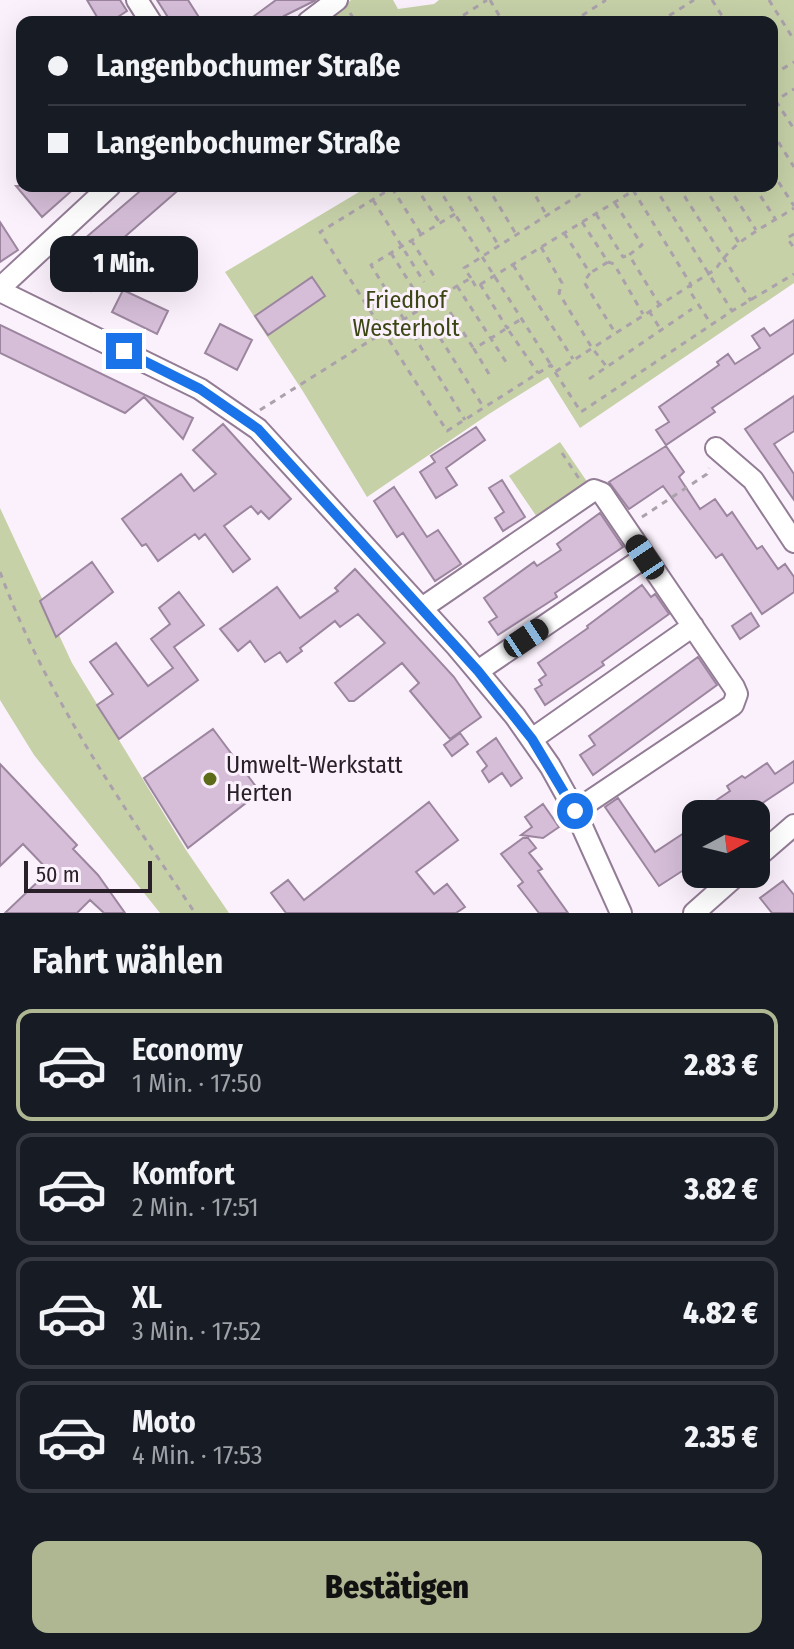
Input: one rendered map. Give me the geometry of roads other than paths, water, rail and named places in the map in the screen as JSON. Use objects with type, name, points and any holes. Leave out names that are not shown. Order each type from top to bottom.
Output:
[{"type":"street","points":[[316,16],[337,0]]},
{"type":"street","points":[[104,192],[0,290],[200,389],[246,419],[422,608],[532,739],[575,811],[618,905],[631,913]]},
{"type":"street","points":[[716,448],[753,480],[794,542]]},
{"type":"street","points":[[422,608],[589,493],[594,490],[602,493],[734,687],[736,699],[733,705],[575,811]]},
{"type":"street","points":[[478,671],[645,557]]},
{"type":"street","points":[[532,739],[693,626]]},
{"type":"street","points":[[770,846],[794,825]]},
{"type":"street","points":[[694,913],[722,888]]},
{"type":"place","name":"Umwelt-Werkstatt Herten","points":[[210,779]]},
{"type":"park label","name":"Friedhof Westerholt","points":[[406,314]]}]
